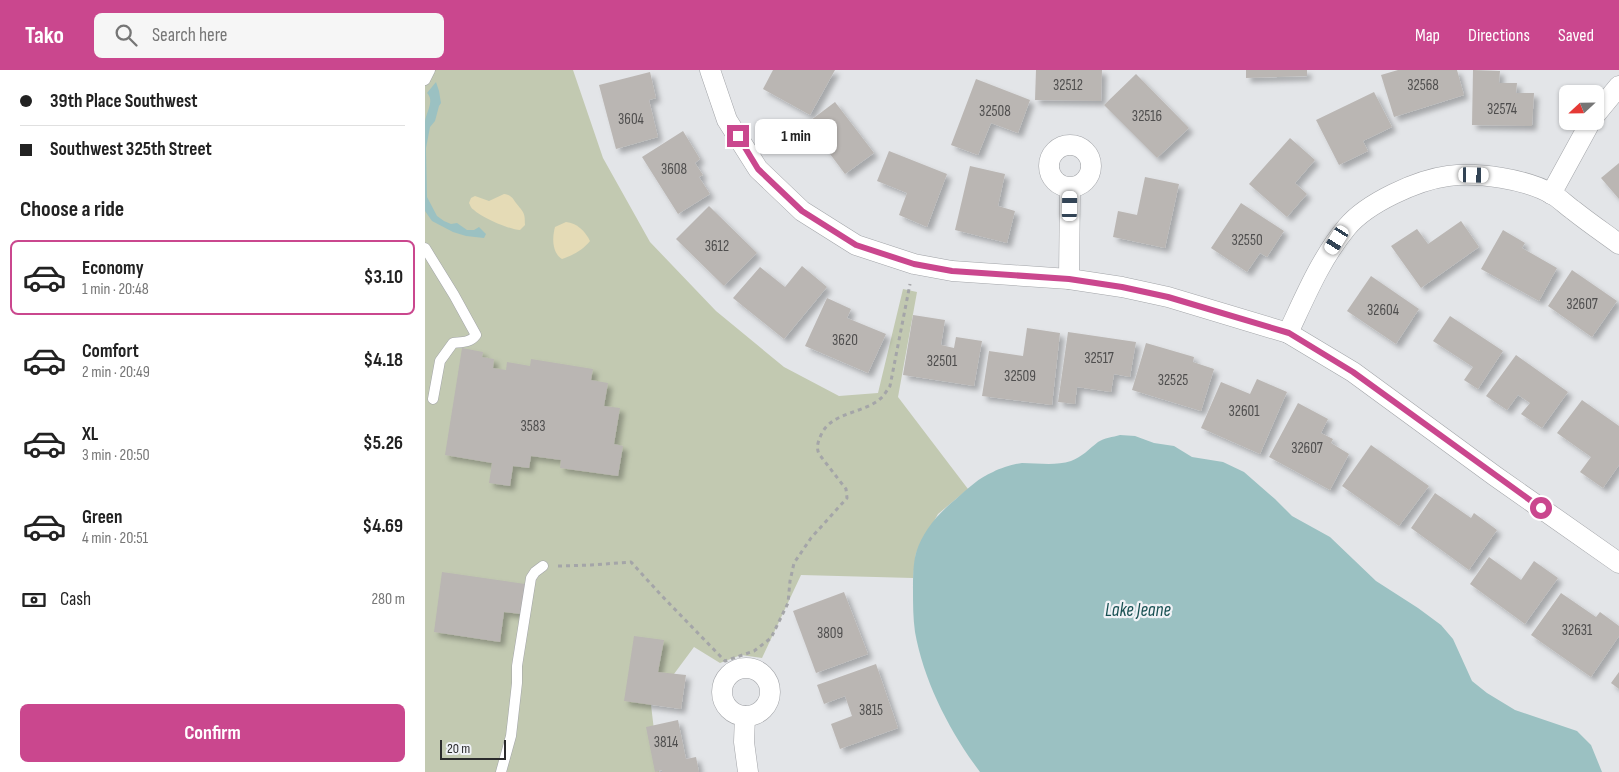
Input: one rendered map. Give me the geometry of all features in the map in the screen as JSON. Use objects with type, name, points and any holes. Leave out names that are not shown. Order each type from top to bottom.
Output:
[{"type":"street","points":[[710,70],[727,120],[758,169],[802,211],[856,245],[914,264],[952,271],[1069,279],[1122,287],[1168,297],[1289,333],[1353,372],[1619,563]]},
{"type":"street","points":[[1604,104],[1619,86]]},
{"type":"street","points":[[1551,194],[1586,130]]},
{"type":"street","points":[[1289,333],[1307,294],[1337,240],[1348,226],[1358,215],[1381,200],[1421,183],[1447,176],[1463,175],[1485,175],[1517,181],[1551,194],[1619,244]]},
{"type":"street","points":[[1069,279],[1070,188]]},
{"type":"street","points":[[745,716],[744,742],[748,772]]},
{"type":"lane","points":[[425,80],[430,70]]},
{"type":"lane","points":[[425,248],[455,295],[476,335],[473,340],[453,343],[440,362],[433,400]]},
{"type":"lane","points":[[501,772],[511,736],[517,666],[531,578],[543,566]]},
{"type":"path","points":[[543,566],[631,562],[725,661],[754,651],[771,638],[788,603],[794,563],[811,538],[847,498],[847,489],[819,454],[817,448],[818,441],[825,427],[833,421],[881,399],[890,386],[914,264]]},
{"type":"green space","points":[[425,70],[573,70],[603,158],[650,242],[716,311],[784,367],[839,396],[878,393],[903,289],[917,292],[898,397],[968,489],[938,514],[916,553],[913,578],[801,575],[762,658],[741,655],[720,663],[694,647],[651,705],[659,772],[425,772]]},
{"type":"sand","points":[[504,194],[511,197],[524,213],[525,225],[520,230],[489,219],[473,209],[469,203],[471,198],[475,196],[489,201]]},
{"type":"sand","points":[[566,222],[580,228],[590,241],[585,247],[562,259],[556,253],[553,236],[555,227]]},
{"type":"water","points":[[436,82],[441,103],[435,121],[430,127],[426,148],[427,197],[437,216],[451,224],[457,223],[467,230],[474,230],[479,227],[486,234],[484,238],[453,232],[432,221],[425,211],[425,122],[430,103],[427,93]]},
{"type":"water","name":"Lake Jeane","points":[[1120,435],[1135,436],[1154,443],[1174,446],[1192,457],[1223,462],[1244,472],[1292,516],[1330,537],[1376,581],[1441,625],[1453,639],[1472,681],[1487,693],[1515,710],[1577,731],[1591,745],[1602,772],[980,772],[958,740],[940,706],[919,651],[914,627],[913,576],[914,562],[919,545],[927,529],[944,510],[988,474],[1022,463],[1065,463],[1082,455],[1098,442]]},
{"type":"building","points":[[773,70],[835,70],[810,115],[763,89]]},
{"type":"building","points":[[1036,70],[1102,70],[1101,101],[1035,100]]},
{"type":"building","points":[[1246,70],[1307,70],[1307,76],[1246,78]]},
{"type":"building","points":[[1398,70],[1457,70],[1464,95],[1394,117],[1381,75]]},
{"type":"building","points":[[1473,70],[1500,71],[1499,83],[1517,83],[1516,93],[1534,93],[1532,126],[1472,125]]},
{"type":"building","points":[[650,72],[656,98],[649,100],[658,137],[616,149],[599,85]]},
{"type":"building","points":[[1136,74],[1189,128],[1157,158],[1104,105]]},
{"type":"building","points":[[976,79],[1030,100],[1018,133],[991,123],[978,155],[951,145]]},
{"type":"building","points":[[1374,92],[1392,127],[1363,141],[1368,151],[1339,165],[1316,120]]},
{"type":"building","points":[[835,102],[874,153],[845,174],[807,123]]},
{"type":"building","points":[[683,131],[700,159],[695,163],[703,175],[699,177],[710,194],[678,214],[642,157]]},
{"type":"building","points":[[1290,138],[1315,160],[1295,183],[1307,194],[1287,217],[1249,184]]},
{"type":"building","points":[[889,151],[947,174],[927,227],[899,215],[907,193],[877,181]]},
{"type":"building","points":[[1619,163],[1619,199],[1601,178]]},
{"type":"building","points":[[970,166],[1005,174],[998,206],[1015,211],[1007,243],[955,230]]},
{"type":"building","points":[[1145,177],[1179,184],[1165,248],[1113,237],[1118,211],[1137,215]]},
{"type":"building","points":[[1241,203],[1284,231],[1267,257],[1260,253],[1247,272],[1211,248]]},
{"type":"building","points":[[709,206],[757,253],[724,286],[676,239]]},
{"type":"building","points":[[1461,221],[1479,247],[1421,288],[1391,246],[1417,229],[1428,244]]},
{"type":"building","points":[[1503,230],[1525,243],[1522,248],[1557,268],[1539,301],[1481,269]]},
{"type":"building","points":[[802,266],[827,287],[784,339],[733,298],[760,267],[785,287]]},
{"type":"building","points":[[1572,270],[1617,301],[1592,337],[1548,306]]},
{"type":"building","points":[[1371,276],[1419,309],[1396,344],[1347,311]]},
{"type":"building","points":[[827,298],[851,309],[847,318],[886,334],[868,373],[805,346]]},
{"type":"building","points":[[913,315],[945,320],[941,345],[954,348],[956,337],[982,341],[974,386],[903,375]]},
{"type":"building","points":[[1450,316],[1503,351],[1478,389],[1464,380],[1473,367],[1433,341]]},
{"type":"building","points":[[1027,328],[1060,333],[1052,405],[982,396],[989,351],[1023,356]]},
{"type":"building","points":[[1068,332],[1136,342],[1130,377],[1114,374],[1111,392],[1077,387],[1075,404],[1058,402]]},
{"type":"building","points":[[1146,343],[1194,357],[1193,362],[1214,369],[1201,411],[1132,390]]},
{"type":"building","points":[[462,348],[483,352],[482,357],[494,359],[493,368],[506,370],[507,362],[530,366],[531,359],[593,369],[591,380],[608,383],[604,406],[620,408],[614,444],[623,446],[618,476],[560,468],[561,460],[531,456],[529,468],[513,466],[510,486],[489,483],[492,463],[445,455]]},
{"type":"building","points":[[1516,355],[1568,392],[1542,428],[1521,414],[1530,403],[1518,395],[1507,410],[1486,396]]},
{"type":"building","points":[[1257,379],[1287,392],[1260,454],[1201,428],[1221,382],[1250,394]]},
{"type":"building","points":[[1582,400],[1619,426],[1619,465],[1603,488],[1580,472],[1591,457],[1557,433]]},
{"type":"building","points":[[1298,403],[1328,419],[1321,433],[1333,439],[1331,443],[1349,454],[1330,490],[1269,457]]},
{"type":"building","points":[[1371,445],[1429,486],[1399,526],[1342,486]]},
{"type":"building","points":[[1435,493],[1471,518],[1474,513],[1497,530],[1469,570],[1411,528]]},
{"type":"building","points":[[1489,557],[1521,580],[1534,561],[1558,578],[1525,624],[1470,584]]},
{"type":"building","points":[[442,572],[525,584],[521,614],[504,612],[500,642],[434,632]]},
{"type":"building","points":[[844,592],[868,654],[816,673],[793,611]]},
{"type":"building","points":[[1561,593],[1596,617],[1600,612],[1619,626],[1619,636],[1591,677],[1531,635]]},
{"type":"building","points":[[634,636],[664,640],[658,672],[686,675],[681,709],[624,701]]},
{"type":"building","points":[[876,664],[898,728],[840,749],[831,724],[852,716],[845,696],[824,704],[817,685]]},
{"type":"building","points":[[1619,672],[1619,689],[1611,683]]},
{"type":"building","points":[[678,720],[686,759],[696,757],[699,772],[662,772],[662,770],[655,772],[646,727]]},
{"type":"route","points":[[738,136],[758,169],[802,211],[856,245],[914,264],[952,271],[1069,279],[1122,287],[1168,297],[1289,333],[1353,372],[1541,508]]}]
